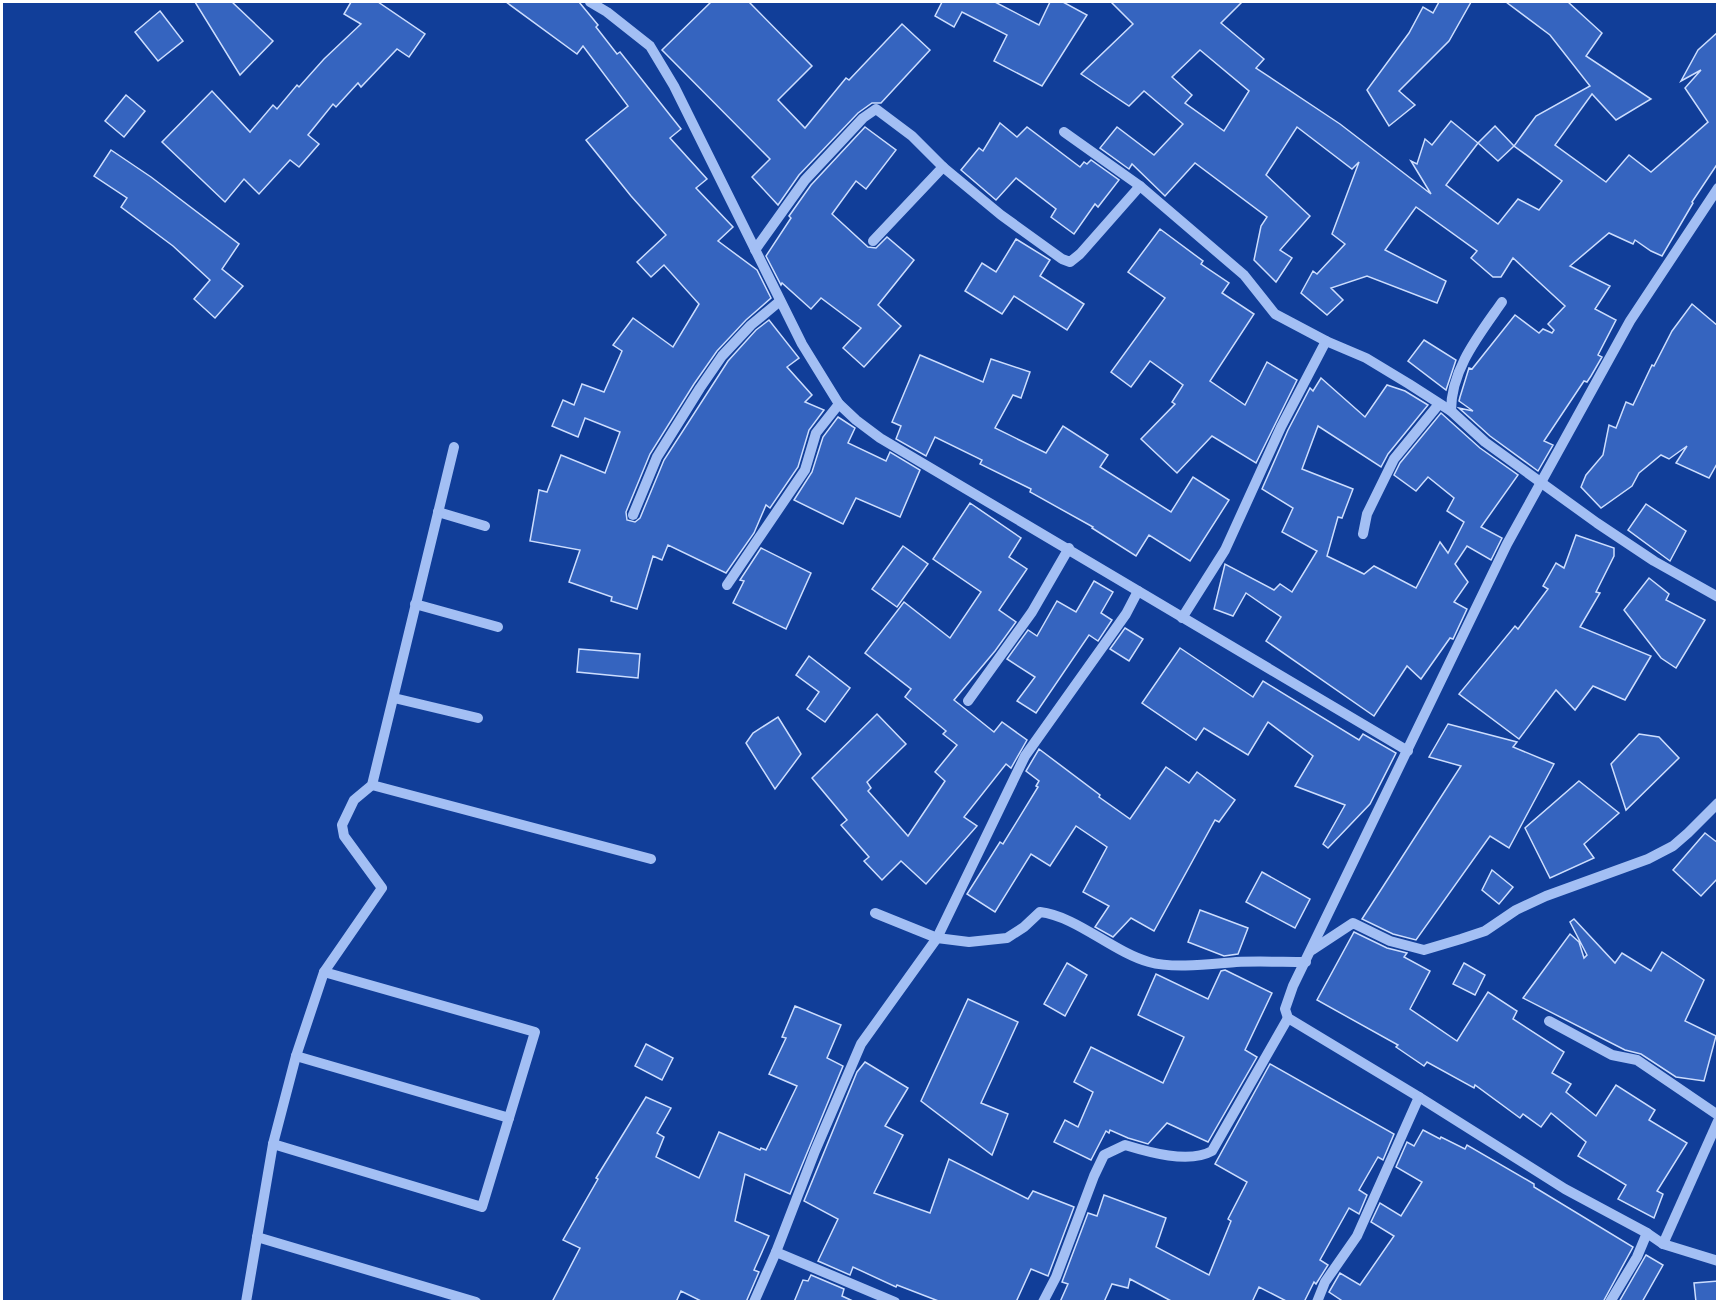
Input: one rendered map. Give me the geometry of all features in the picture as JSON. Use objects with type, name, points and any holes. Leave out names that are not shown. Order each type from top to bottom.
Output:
[{"type":"street","points":[[590,2],[607,12],[650,46],[674,86],[802,344],[839,404],[856,420],[880,438],[1408,751]]},
{"type":"street","points":[[755,250],[805,180],[863,118],[876,109],[912,136],[943,167],[1001,215],[1062,259],[1070,262],[1080,254],[1140,186]]},
{"type":"street","points":[[1064,132],[1140,186],[1244,275],[1275,314],[1366,358],[1451,411],[1485,442],[1597,523],[1654,561],[1718,597]]},
{"type":"street","points":[[873,241],[943,167]]},
{"type":"street","points":[[1718,188],[1630,321],[1507,544],[1293,986],[1285,1009],[1288,1018],[1565,1189],[1663,1244],[1718,1261]]},
{"type":"street","points":[[633,515],[657,457],[700,387],[722,356],[751,325],[780,301]]},
{"type":"street","points":[[1451,411],[1454,382],[1475,340],[1502,302]]},
{"type":"street","points":[[1182,618],[1225,550],[1281,427],[1326,340]]},
{"type":"street","points":[[727,585],[805,470],[816,433],[839,404]]},
{"type":"street","points":[[1363,534],[1367,514],[1394,459],[1440,404]]},
{"type":"street","points":[[246,1302],[273,1144],[296,1056],[324,972],[382,888],[344,836],[342,825],[354,800],[372,785],[453,447]]},
{"type":"street","points":[[438,512],[485,526]]},
{"type":"street","points":[[968,701],[1032,612],[1069,548]]},
{"type":"street","points":[[754,1302],[861,1044],[937,938],[1025,756],[1126,614],[1138,591]]},
{"type":"street","points":[[415,603],[498,627]]},
{"type":"street","points":[[394,698],[478,718]]},
{"type":"street","points":[[372,785],[651,859]]},
{"type":"street","points":[[1311,950],[1353,923],[1390,941],[1424,950],[1485,931],[1516,910],[1546,896],[1647,859],[1664,850],[1688,833],[1718,803]]},
{"type":"street","points":[[875,913],[937,938],[969,942],[1007,938],[1024,927],[1040,912],[1062,918],[1118,949],[1150,963],[1188,965],[1306,962]]},
{"type":"street","points":[[273,1144],[482,1207],[535,1032],[324,972]]},
{"type":"street","points":[[1043,1302],[1056,1277],[1104,1155],[1125,1145],[1152,1153],[1187,1156],[1212,1151],[1288,1018]]},
{"type":"street","points":[[1548,1021],[1612,1055],[1637,1060],[1718,1115]]},
{"type":"street","points":[[296,1056],[509,1118]]},
{"type":"street","points":[[1317,1302],[1325,1281],[1357,1236],[1419,1097]]},
{"type":"street","points":[[1663,1244],[1718,1121]]},
{"type":"street","points":[[1610,1302],[1637,1257],[1647,1233]]},
{"type":"street","points":[[257,1237],[476,1302]]},
{"type":"street","points":[[776,1252],[895,1302]]},
{"type":"building","points":[[195,2],[232,2],[273,41],[240,75]]},
{"type":"building","points":[[351,2],[378,2],[425,34],[409,57],[397,49],[361,87],[358,83],[336,107],[333,104],[308,135],[319,144],[299,167],[290,160],[259,194],[244,179],[225,202],[162,142],[212,91],[250,132],[273,105],[277,109],[297,85],[299,87],[324,59],[361,24],[344,14]]},
{"type":"building","points":[[506,2],[579,2],[617,54],[620,52],[681,129],[670,138],[707,179],[696,188],[733,227],[718,241],[757,270],[771,298],[746,320],[717,351],[694,384],[650,454],[626,512],[627,520],[635,522],[640,518],[664,460],[728,361],[756,330],[769,320],[799,358],[787,367],[812,395],[805,402],[824,410],[809,430],[798,467],[770,508],[766,505],[754,533],[726,573],[668,545],[662,560],[653,556],[637,609],[611,601],[612,597],[569,582],[580,550],[530,541],[539,490],[547,492],[561,455],[605,473],[620,432],[585,418],[578,437],[552,426],[563,400],[574,405],[582,384],[604,392],[622,351],[613,345],[633,318],[673,347],[699,304],[664,265],[651,277],[637,262],[666,235],[586,140],[628,106],[583,46],[577,54]]},
{"type":"building","points":[[711,2],[749,2],[812,66],[778,100],[805,128],[846,78],[849,80],[902,24],[930,50],[881,103],[872,103],[858,113],[799,175],[778,205],[752,177],[770,159],[662,50]]},
{"type":"building","points":[[942,2],[995,2],[1039,25],[1050,2],[1063,2],[1087,15],[1042,86],[994,61],[1007,35],[962,12],[954,27],[935,16]]},
{"type":"building","points":[[1111,2],[1242,2],[1221,23],[1264,59],[1256,68],[1340,124],[1431,194],[1411,161],[1417,164],[1425,139],[1432,145],[1451,121],[1478,143],[1446,185],[1498,224],[1518,199],[1539,210],[1562,181],[1514,146],[1536,116],[1590,86],[1550,35],[1506,2],[1568,2],[1602,33],[1586,56],[1651,99],[1616,120],[1592,94],[1555,145],[1606,182],[1629,155],[1651,172],[1708,122],[1685,88],[1701,70],[1681,81],[1698,50],[1718,32],[1718,163],[1692,202],[1662,256],[1635,240],[1633,244],[1609,233],[1570,266],[1610,286],[1595,309],[1616,320],[1598,355],[1602,357],[1591,376],[1587,382],[1584,381],[1544,441],[1553,445],[1538,471],[1490,436],[1459,408],[1473,411],[1459,401],[1469,368],[1472,369],[1515,315],[1539,333],[1543,329],[1552,333],[1554,330],[1548,324],[1565,306],[1513,258],[1501,277],[1493,277],[1471,258],[1477,251],[1416,207],[1385,250],[1446,281],[1437,303],[1367,276],[1331,288],[1343,300],[1327,315],[1301,293],[1313,271],[1317,274],[1345,244],[1332,234],[1359,162],[1352,169],[1297,127],[1266,175],[1310,216],[1280,250],[1292,258],[1276,282],[1254,260],[1261,226],[1267,217],[1195,163],[1165,196],[1132,164],[1129,169],[1100,148],[1117,127],[1154,155],[1183,124],[1144,91],[1129,106],[1081,74],[1133,24]],"holes":[[[1200,50],[1249,91],[1224,131],[1185,103],[1192,95],[1172,77]]]},
{"type":"building","points":[[1439,2],[1471,2],[1449,41],[1399,91],[1415,105],[1389,126],[1367,90],[1409,33],[1423,7],[1433,13]]},
{"type":"building","points":[[160,11],[183,41],[158,61],[135,32]]},
{"type":"building","points":[[126,95],[145,111],[124,137],[105,121]]},
{"type":"building","points":[[1000,123],[1017,137],[1027,127],[1080,167],[1084,162],[1087,164],[1091,160],[1119,180],[1098,207],[1095,204],[1074,234],[1051,217],[1056,209],[1016,178],[996,200],[961,170],[979,148],[983,151]]},
{"type":"building","points":[[1495,126],[1514,146],[1498,161],[1478,143]]},
{"type":"building","points":[[865,127],[896,150],[866,189],[856,181],[832,214],[868,247],[876,248],[887,237],[914,260],[878,305],[901,326],[864,367],[843,348],[861,328],[821,298],[811,309],[782,283],[781,285],[766,256],[791,218],[789,216],[811,185]]},
{"type":"building","points":[[111,150],[151,177],[239,244],[222,269],[243,286],[215,318],[194,299],[210,280],[173,246],[121,207],[127,198],[94,176]]},
{"type":"building","points":[[1160,229],[1203,261],[1201,264],[1229,283],[1222,293],[1254,314],[1210,381],[1245,405],[1267,362],[1297,380],[1256,463],[1212,436],[1177,473],[1141,439],[1175,404],[1172,402],[1183,385],[1150,361],[1131,387],[1111,372],[1165,298],[1128,272]]},
{"type":"building","points":[[1016,239],[1050,260],[1040,276],[1084,304],[1067,330],[1014,296],[1002,314],[965,291],[982,263],[996,272]]},
{"type":"building","points":[[1692,304],[1718,326],[1718,462],[1709,478],[1676,463],[1687,446],[1669,459],[1661,455],[1639,473],[1632,486],[1601,508],[1581,487],[1586,475],[1603,455],[1609,425],[1616,428],[1626,402],[1633,405],[1652,365],[1654,366],[1672,331]]},
{"type":"building","points":[[1424,340],[1456,360],[1446,390],[1408,361]]},
{"type":"building","points":[[920,355],[983,382],[991,359],[1030,372],[1021,398],[1013,395],[995,428],[1046,453],[1063,426],[1108,455],[1100,467],[1171,512],[1193,477],[1229,500],[1190,561],[1149,535],[1136,556],[1093,527],[1030,492],[1031,489],[980,464],[982,460],[935,437],[926,456],[896,439],[901,426],[892,422]]},
{"type":"building","points":[[1321,378],[1365,417],[1387,385],[1405,391],[1428,405],[1388,454],[1381,467],[1318,426],[1302,469],[1353,489],[1342,518],[1338,517],[1327,556],[1364,574],[1374,566],[1416,588],[1440,542],[1448,553],[1464,522],[1447,511],[1454,498],[1428,477],[1416,491],[1394,475],[1400,463],[1441,413],[1480,448],[1518,475],[1481,527],[1502,538],[1491,560],[1467,546],[1455,564],[1468,582],[1454,602],[1467,609],[1453,639],[1450,638],[1421,679],[1407,666],[1374,716],[1266,641],[1281,617],[1246,593],[1233,616],[1214,609],[1225,564],[1274,590],[1280,584],[1292,592],[1317,551],[1282,532],[1293,508],[1262,489],[1288,430],[1310,388],[1313,391]]},
{"type":"building","points":[[838,417],[855,428],[848,443],[886,461],[890,452],[920,470],[900,517],[856,498],[843,524],[794,500],[812,472],[823,437]]},
{"type":"building","points":[[970,503],[1021,538],[1009,557],[1027,569],[999,610],[1016,622],[954,700],[994,732],[1002,722],[1027,740],[1011,768],[1006,764],[964,817],[977,826],[926,884],[901,861],[882,880],[864,861],[869,857],[841,825],[847,820],[812,778],[877,714],[906,744],[867,782],[871,788],[868,791],[908,836],[945,781],[935,772],[957,745],[943,734],[946,731],[905,697],[911,689],[865,653],[904,602],[950,638],[981,592],[933,559]]},
{"type":"building","points":[[1646,504],[1686,531],[1670,561],[1628,530]]},
{"type":"building","points":[[1576,535],[1614,548],[1614,556],[1596,592],[1600,593],[1580,627],[1651,656],[1625,700],[1593,686],[1575,710],[1556,690],[1519,739],[1459,694],[1515,626],[1518,629],[1548,589],[1543,586],[1556,563],[1564,568]]},
{"type":"building","points":[[903,546],[928,564],[897,607],[872,589]]},
{"type":"building","points":[[761,548],[811,573],[786,629],[733,603],[744,581],[740,580]]},
{"type":"building","points":[[1649,578],[1669,594],[1666,600],[1705,620],[1676,668],[1661,658],[1624,610]]},
{"type":"building","points":[[1094,581],[1113,592],[1101,613],[1112,620],[1098,641],[1089,635],[1036,713],[1017,701],[1035,677],[1007,659],[1028,630],[1037,636],[1057,601],[1076,612]]},
{"type":"building","points":[[1125,628],[1143,639],[1129,661],[1110,649]]},
{"type":"building","points":[[1180,648],[1253,697],[1263,681],[1359,740],[1363,734],[1396,753],[1370,804],[1328,848],[1323,844],[1345,805],[1295,786],[1313,756],[1268,722],[1248,755],[1204,728],[1196,740],[1142,703]]},
{"type":"building","points":[[579,649],[640,654],[638,678],[577,672]]},
{"type":"building","points":[[809,656],[850,688],[825,722],[807,709],[819,692],[796,675]]},
{"type":"building","points":[[778,717],[801,754],[775,789],[746,743],[753,733]]},
{"type":"building","points":[[1448,724],[1517,742],[1513,747],[1554,764],[1509,848],[1490,836],[1416,940],[1393,934],[1362,919],[1461,766],[1429,757]]},
{"type":"building","points":[[1639,734],[1659,737],[1679,758],[1626,810],[1611,764]]},
{"type":"building","points":[[1039,749],[1130,819],[1166,767],[1189,783],[1197,772],[1235,800],[1219,822],[1215,820],[1154,931],[1131,918],[1113,937],[1095,927],[1109,906],[1083,892],[1107,847],[1076,826],[1050,866],[1031,854],[995,912],[967,894],[1000,842],[1003,844],[1038,787],[1036,786],[1039,781],[1026,771]]},
{"type":"building","points":[[1579,781],[1619,813],[1584,844],[1594,858],[1550,878],[1525,828]]},
{"type":"building","points":[[1705,833],[1718,843],[1718,878],[1701,896],[1673,870]]},
{"type":"building","points":[[1492,870],[1513,887],[1499,904],[1482,890]]},
{"type":"building","points":[[1262,872],[1310,899],[1295,928],[1246,902]]},
{"type":"building","points":[[1200,910],[1248,928],[1238,954],[1224,956],[1188,942]]},
{"type":"building","points":[[1574,919],[1615,963],[1622,953],[1651,971],[1662,952],[1704,980],[1685,1021],[1716,1036],[1704,1081],[1676,1077],[1641,1054],[1625,1050],[1523,998],[1570,934],[1579,942],[1584,958],[1587,955],[1570,922]]},
{"type":"building","points":[[1354,932],[1387,948],[1407,953],[1404,957],[1430,971],[1410,1009],[1457,1041],[1488,992],[1517,1011],[1513,1019],[1564,1052],[1552,1073],[1571,1084],[1566,1092],[1596,1116],[1616,1085],[1655,1110],[1649,1120],[1687,1143],[1657,1191],[1663,1194],[1654,1218],[1618,1199],[1626,1185],[1578,1156],[1586,1142],[1551,1113],[1541,1127],[1523,1114],[1520,1118],[1475,1085],[1474,1088],[1427,1062],[1424,1066],[1396,1047],[1398,1045],[1317,1000]]},
{"type":"building","points":[[1067,963],[1087,975],[1065,1016],[1044,1004]]},
{"type":"building","points":[[1464,963],[1485,975],[1475,995],[1453,984]]},
{"type":"building","points":[[1225,970],[1272,993],[1245,1050],[1257,1057],[1208,1142],[1167,1123],[1148,1144],[1110,1130],[1109,1133],[1106,1131],[1091,1160],[1054,1142],[1065,1120],[1078,1127],[1093,1092],[1074,1082],[1091,1047],[1163,1083],[1184,1037],[1138,1015],[1156,974],[1208,999],[1221,971]]},
{"type":"building","points":[[968,999],[1018,1022],[981,1103],[1008,1114],[992,1155],[921,1101]]},
{"type":"building","points":[[795,1006],[841,1025],[827,1058],[843,1066],[790,1194],[745,1174],[735,1221],[769,1236],[754,1270],[759,1272],[746,1302],[703,1302],[681,1291],[676,1302],[552,1302],[580,1248],[563,1240],[598,1179],[596,1178],[646,1097],[671,1108],[657,1133],[664,1137],[656,1157],[699,1178],[719,1132],[760,1150],[761,1148],[766,1150],[797,1086],[769,1074],[786,1038],[782,1037]]},
{"type":"building","points":[[646,1044],[673,1058],[662,1080],[635,1066]]},
{"type":"building","points":[[865,1062],[908,1088],[885,1126],[903,1135],[874,1193],[930,1213],[949,1159],[1028,1199],[1033,1191],[1074,1207],[1048,1276],[1031,1269],[1016,1302],[941,1302],[897,1285],[896,1287],[853,1267],[850,1275],[818,1261],[838,1219],[804,1201],[857,1072]]},
{"type":"building","points":[[1270,1064],[1394,1134],[1383,1160],[1378,1157],[1359,1190],[1367,1195],[1359,1214],[1349,1208],[1320,1260],[1328,1265],[1316,1284],[1314,1282],[1304,1302],[1288,1302],[1259,1287],[1252,1302],[1173,1302],[1130,1279],[1128,1288],[1112,1284],[1104,1302],[1060,1302],[1068,1284],[1062,1282],[1088,1213],[1097,1216],[1104,1195],[1166,1218],[1156,1247],[1209,1275],[1231,1221],[1228,1219],[1247,1182],[1215,1164]]},
{"type":"building","points":[[1423,1130],[1465,1149],[1467,1145],[1534,1184],[1534,1187],[1633,1247],[1603,1302],[1344,1302],[1329,1292],[1340,1273],[1360,1285],[1394,1236],[1371,1222],[1380,1203],[1401,1216],[1422,1182],[1396,1167],[1407,1142],[1414,1146]]},
{"type":"building","points":[[1646,1255],[1663,1265],[1642,1302],[1619,1302]]},
{"type":"building","points":[[811,1275],[844,1289],[842,1296],[855,1302],[794,1302],[803,1280],[808,1281]]},
{"type":"building","points":[[1718,1281],[1718,1302],[1696,1302],[1694,1283]]}]
